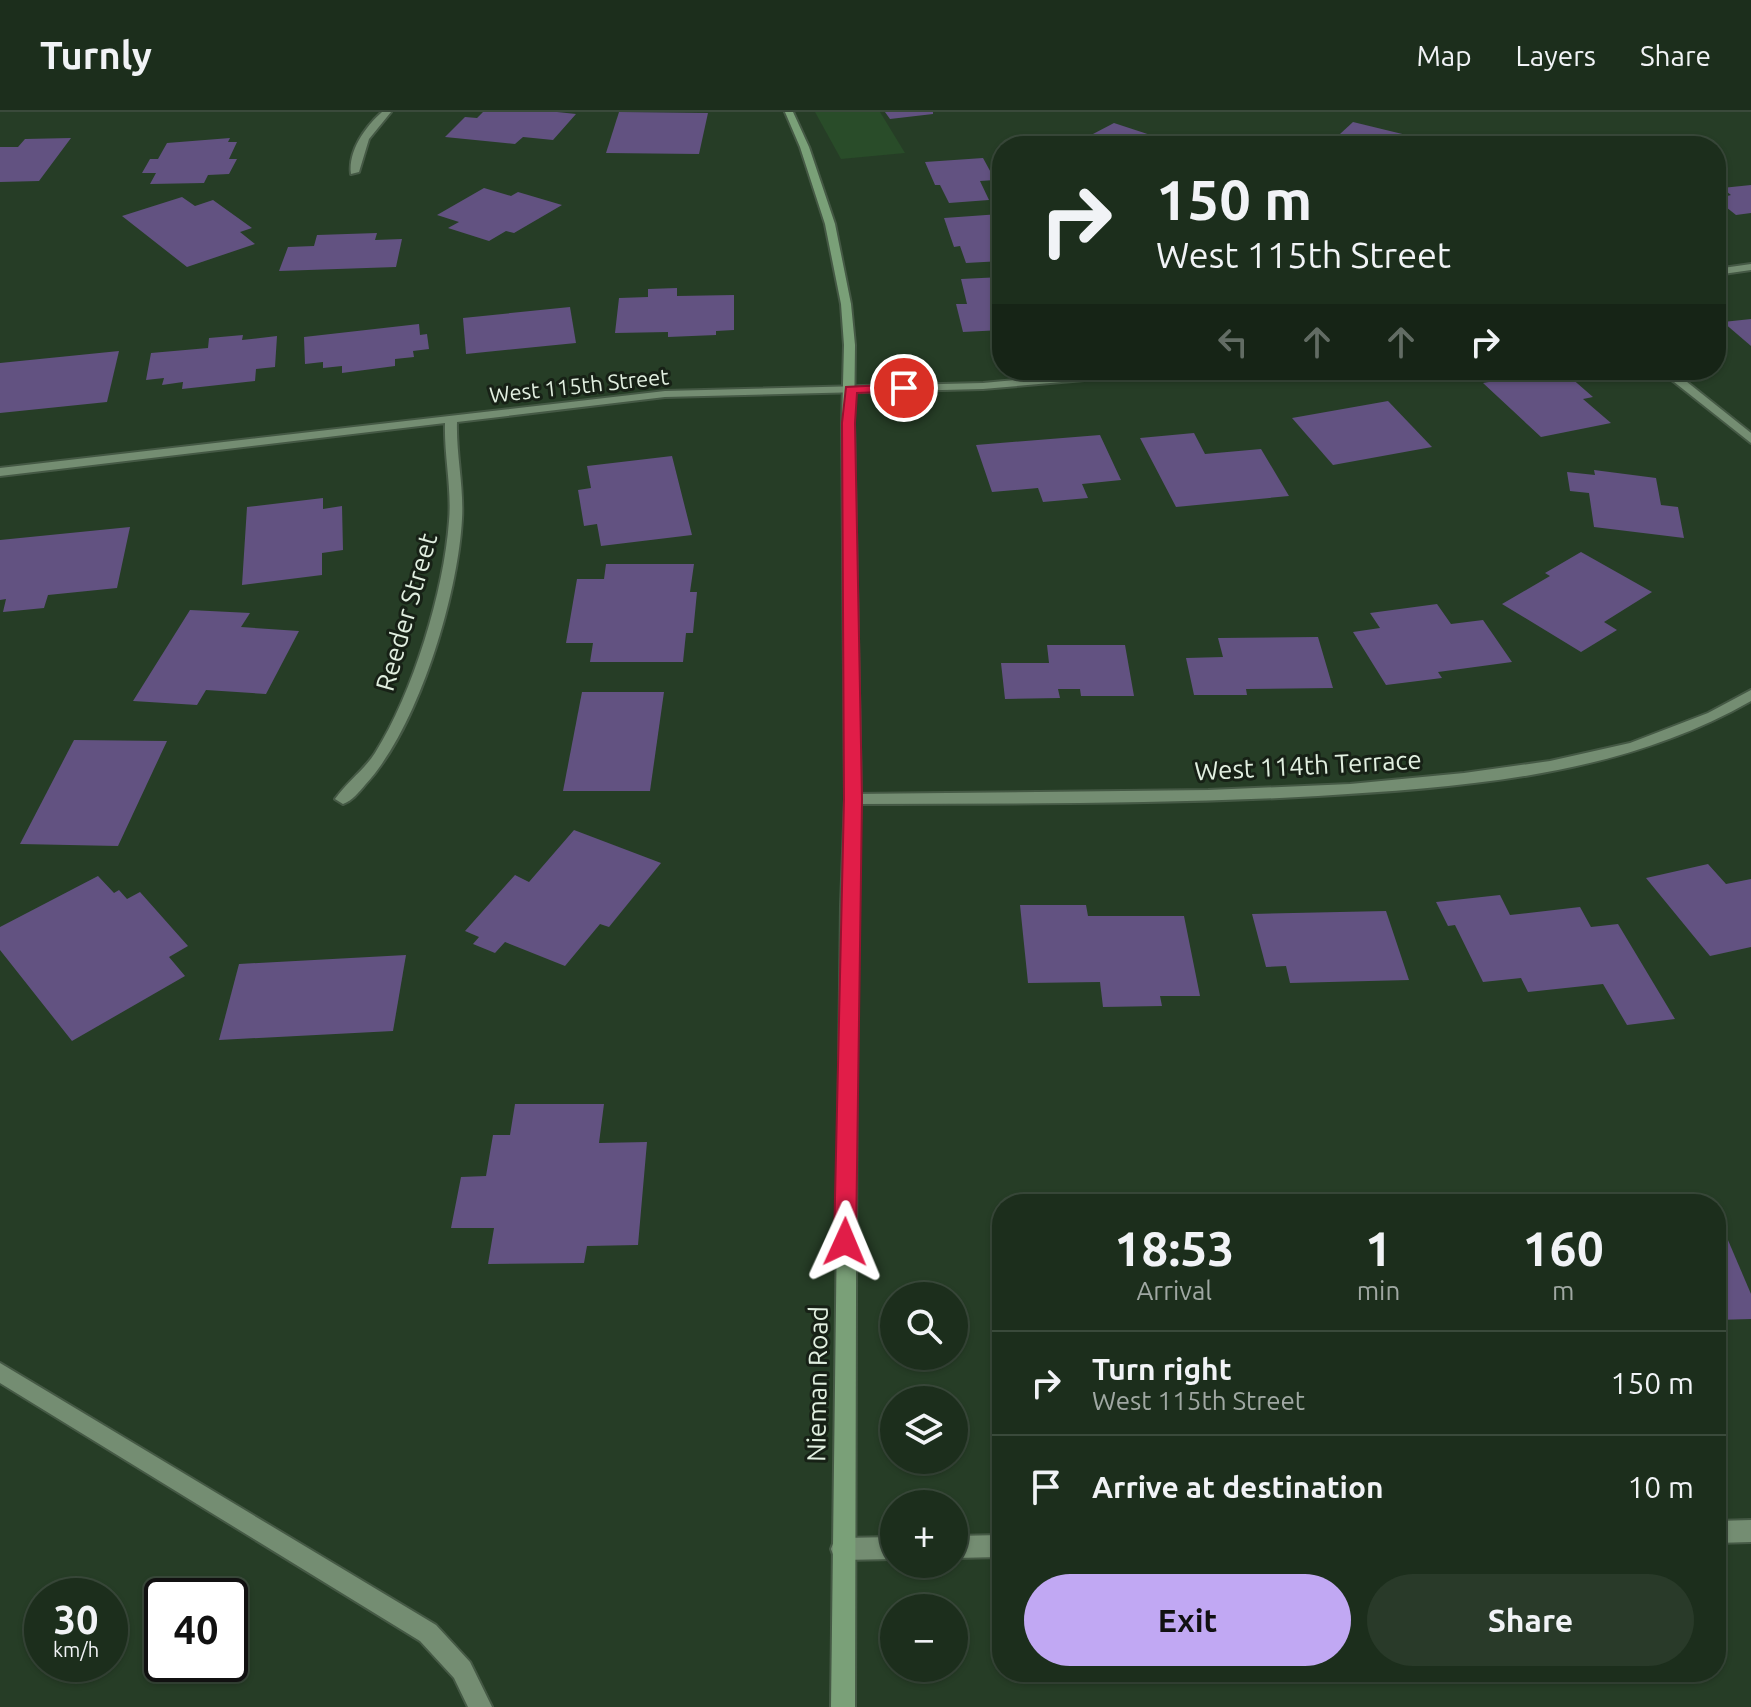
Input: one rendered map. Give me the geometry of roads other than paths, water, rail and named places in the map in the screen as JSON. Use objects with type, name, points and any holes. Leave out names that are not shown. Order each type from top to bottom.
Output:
[{"type":"street","points":[[354,172],[356,154],[365,136],[387,112]]},
{"type":"street","name":"Nieman Road","points":[[789,112],[812,165],[833,235],[848,329],[851,389],[848,423],[853,799],[849,905],[843,1707]]},
{"type":"street","points":[[1726,271],[1751,267]]},
{"type":"street","name":"West 115th Street","points":[[0,472],[665,394],[983,386],[1051,380]]},
{"type":"street","points":[[1677,380],[1751,439]]},
{"type":"street","name":"Reeder Street","points":[[343,799],[380,758],[423,661],[452,553],[456,518],[451,420]]},
{"type":"street","name":"West 114th Terrace","points":[[853,799],[1326,792],[1496,775],[1583,761],[1635,748],[1716,716],[1751,695]]},
{"type":"street","points":[[0,1372],[428,1633],[462,1670],[480,1707]]},
{"type":"street","points":[[1726,1532],[1751,1531]]},
{"type":"street","points":[[968,1547],[992,1546]]},
{"type":"street","points":[[842,1549],[880,1548]]}]
